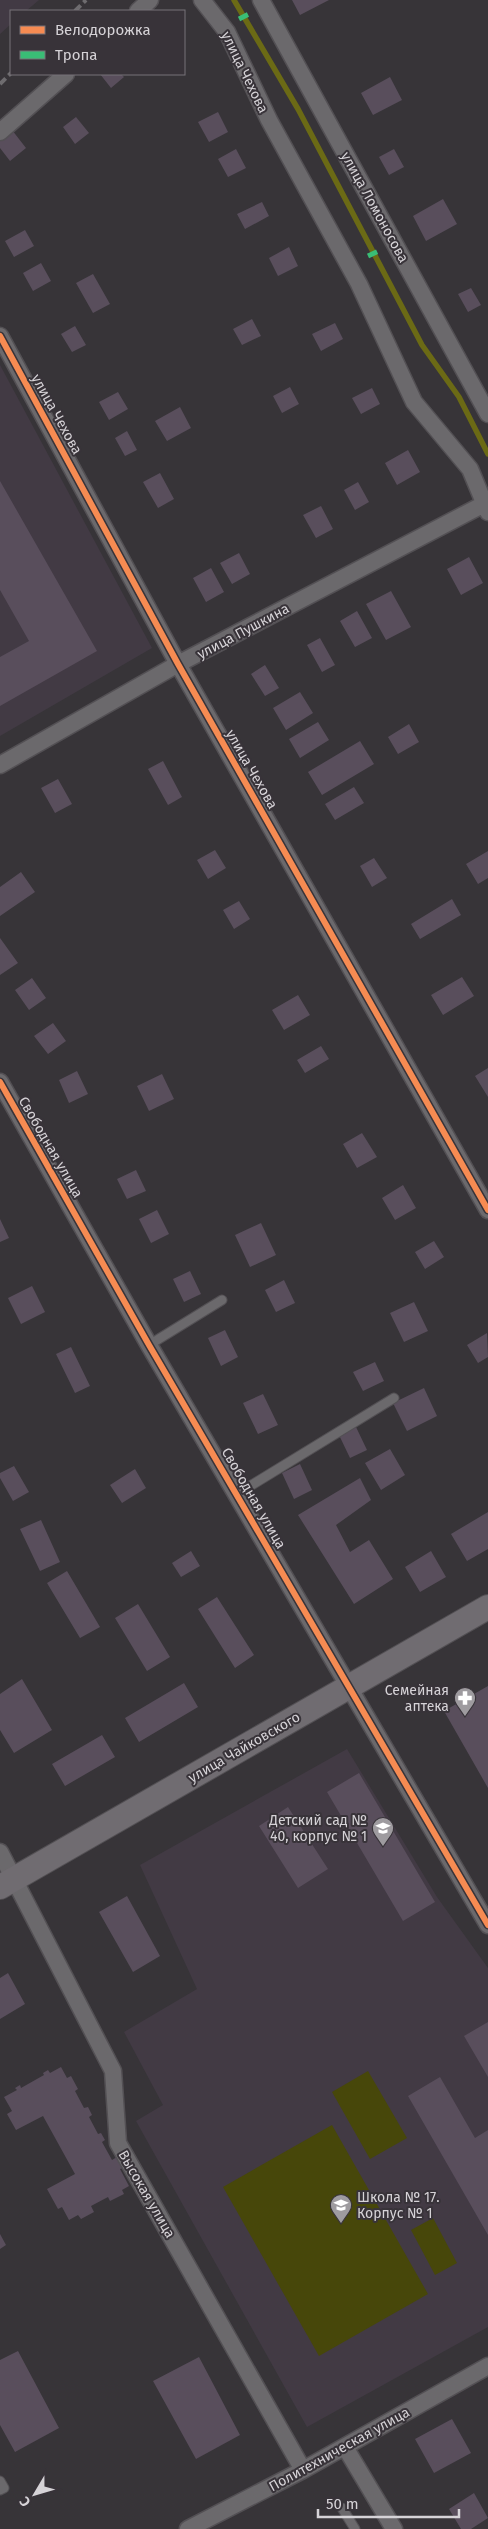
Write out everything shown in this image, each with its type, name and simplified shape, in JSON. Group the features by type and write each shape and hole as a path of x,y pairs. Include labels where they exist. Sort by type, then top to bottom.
{"main road":[{"name":"улица Чайковского","path":"8,1883 488,1606"}],"street":[{"path":"139,10 150,0"},
{"name":"улица Чехова","path":"202,0 227,32 269,120 359,284 414,402 470,469 487,506"},
{"name":"улица Ломоносова","path":"261,0 488,414"},
{"path":"0,132 65,75"},
{"name":"улица Чехова","path":"0,336 178,664 488,1210"},
{"name":"улица Пушкина","path":"0,765 178,664 487,506"},
{"name":"Свободная улица","path":"0,1082 149,1345 488,1924"},
{"name":"Высокая улица","path":"0,1852 8,1883 113,2071 118,2143 303,2470"},
{"name":"Политехническая улица","path":"188,2529 303,2470 488,2366"},
{"path":"345,2447 394,2529"}],"lane":[{"path":"149,1345 222,1300"},
{"path":"237,1494 394,1398"},
{"path":"0,2481 4,2488 0,2490"},
{"path":"342,2508 355,2529"}],"shaded area":[{"path":"0,0 39,0 27,10 10,10 10,25 0,34"},
{"path":"0,365 152,648 0,736"},
{"name":"Школа № 17. Корпус № 1","path":"347,1749 437,1897 488,1968 488,2327 307,2427 136,2121 163,2105 124,2032 197,1989 140,1865"},
{"path":"368,2071 407,2138 370,2159 332,2092"},
{"path":"332,2125 428,2294 319,2356 223,2187"},
{"path":"433,2218 457,2263 435,2275 411,2230"}],"building":[{"path":"292,0 329,0 300,15"},
{"path":"101,75 122,75 124,77 111,88"},
{"path":"390,77 402,100 373,115 361,93"},
{"path":"218,112 228,132 209,142 198,122"},
{"path":"76,117 89,133 75,144 63,127"},
{"path":"12,130 26,148 10,161 0,148 0,140"},
{"path":"236,149 246,168 228,177 218,159"},
{"path":"394,149 404,167 389,175 379,157"},
{"path":"443,199 457,224 426,241 413,216"},
{"path":"262,202 269,216 245,229 237,214"},
{"path":"25,230 34,246 14,257 5,241"},
{"path":"289,247 298,266 278,276 269,258"},
{"path":"41,263 51,281 33,291 23,273"},
{"path":"93,274 110,304 93,313 76,283"},
{"path":"471,288 481,305 468,312 458,294"},
{"path":"252,319 261,336 242,345 233,329"},
{"path":"335,323 343,339 321,351 312,334"},
{"path":"75,326 86,345 72,352 61,334"},
{"path":"290,387 299,404 282,413 273,396"},
{"path":"372,388 380,404 361,414 352,398"},
{"path":"118,392 128,409 109,420 99,402"},
{"path":"180,407 191,428 167,441 155,421"},
{"path":"127,431 137,450 125,456 115,438"},
{"path":"408,450 420,472 397,485 385,463"},
{"path":"160,473 174,499 158,508 143,482"},
{"path":"0,481 97,651 0,706 0,657 29,641 0,590"},
{"path":"358,482 369,502 355,510 344,490"},
{"path":"321,506 333,529 316,538 303,515"},
{"path":"239,553 250,574 232,584 220,563"},
{"path":"469,557 483,583 461,595 447,569"},
{"path":"211,568 224,592 206,602 193,578"},
{"path":"391,591 411,627 386,640 366,604"},
{"path":"357,611 372,638 355,647 340,621"},
{"path":"320,638 335,665 322,672 307,645"},
{"path":"265,665 279,688 265,696 251,674"},
{"path":"300,692 313,713 286,730 273,708"},
{"path":"318,722 329,740 300,758 289,739"},
{"path":"409,724 419,742 398,754 388,737"},
{"path":"360,741 374,764 322,795 308,772"},
{"path":"163,761 182,797 168,805 148,769"},
{"path":"58,779 72,804 55,813 41,788"},
{"path":"354,787 364,803 335,820 325,804"},
{"path":"215,850 226,868 208,879 197,860"},
{"path":"488,851 488,878 478,884 466,864"},
{"path":"374,858 387,878 372,887 360,866"},
{"path":"21,872 35,892 0,916 0,887"},
{"path":"452,899 461,915 420,939 411,924"},
{"path":"239,901 250,919 234,929 223,910"},
{"path":"0,938 18,963 0,975"},
{"path":"462,977 474,996 443,1015 431,995"},
{"path":"32,978 46,998 29,1010 15,990"},
{"path":"298,995 310,1015 284,1030 272,1010"},
{"path":"53,1023 66,1041 48,1054 34,1036"},
{"path":"321,1046 329,1059 305,1073 297,1060"},
{"path":"488,1068 488,1097 475,1076"},
{"path":"77,1071 88,1094 69,1103 59,1080"},
{"path":"162,1074 174,1099 149,1111 137,1086"},
{"path":"362,1133 377,1157 357,1168 343,1144"},
{"path":"136,1170 146,1191 127,1199 117,1179"},
{"path":"403,1185 416,1208 395,1220 382,1198"},
{"path":"157,1210 169,1234 151,1243 139,1219"},
{"path":"0,1219 9,1238 0,1242"},
{"path":"261,1223 276,1255 250,1267 235,1235"},
{"path":"434,1241 444,1257 425,1269 415,1252"},
{"path":"190,1271 201,1294 184,1302 173,1279"},
{"path":"284,1280 295,1303 276,1312 265,1290"},
{"path":"32,1286 45,1312 21,1324 8,1298"},
{"path":"414,1302 428,1331 404,1342 390,1313"},
{"path":"225,1330 238,1357 221,1366 208,1338"},
{"path":"487,1333 488,1357 478,1363 467,1345"},
{"path":"71,1347 90,1386 75,1393 56,1354"},
{"path":"375,1362 384,1381 363,1391 353,1372"},
{"path":"424,1388 437,1416 407,1431 393,1403"},
{"path":"263,1394 278,1425 258,1434 243,1403"},
{"path":"356,1427 367,1450 350,1458 339,1435"},
{"path":"390,1449 405,1475 381,1490 365,1463"},
{"path":"300,1464 312,1490 294,1499 282,1473"},
{"path":"14,1466 29,1492 13,1501 0,1478 0,1473"},
{"path":"135,1469 146,1488 122,1503 110,1485"},
{"path":"360,1478 371,1500 336,1525 350,1552 369,1540 393,1579 354,1604 298,1515"},
{"path":"488,1512 488,1549 467,1561 451,1534"},
{"path":"41,1520 60,1562 40,1571 20,1529"},
{"path":"191,1551 200,1566 181,1577 172,1563"},
{"path":"431,1551 446,1577 420,1592 405,1567"},
{"path":"67,1571 100,1627 80,1638 47,1583"},
{"path":"217,1597 254,1655 235,1668 198,1609"},
{"path":"138,1604 170,1657 147,1671 115,1618"},
{"path":"22,1679 52,1730 14,1753 0,1730 0,1694"},
{"path":"184,1683 198,1707 139,1742 125,1718"},
{"path":"488,1686 488,1788 444,1711"},
{"path":"102,1735 115,1757 65,1786 52,1764"},
{"path":"359,1773 435,1902 403,1921 327,1792"},
{"path":"288,1807 328,1869 298,1888 259,1826"},
{"path":"127,1896 160,1956 133,1972 99,1912"},
{"path":"8,1973 25,2004 0,2019 0,1978"},
{"path":"488,2022 488,2077 464,2036"},
{"path":"61,2067 67,2078 71,2076 78,2089 75,2091 84,2108 88,2107 92,2115 89,2117 98,2134 101,2133 105,2140 102,2142 112,2160 117,2157 123,2168 120,2169 129,2186 122,2190 124,2194 110,2201 108,2197 91,2206 94,2212 81,2219 78,2215 69,2220 62,2207 58,2209 47,2189 75,2174 43,2116 16,2130 7,2114 12,2111 4,2097 17,2090 15,2088 20,2085 21,2088 44,2075 43,2073 48,2070 50,2073"},
{"path":"440,2077 475,2138 488,2130 488,2235 408,2096"},
{"path":"0,2234 6,2245 0,2249"},
{"path":"18,2351 59,2428 15,2452 0,2425 0,2360"},
{"path":"199,2357 240,2435 196,2459 153,2381"},
{"path":"452,2419 471,2453 434,2473 415,2439"},
{"path":"474,2493 488,2518 471,2529 461,2529 449,2509"}],"waterway":[{"path":"234,0 298,109 422,345 459,397 488,454"}],"railway":[{"path":"76,10 86,0"},
{"path":"0,84 10,74"}],"marked path":[{"path":"239,19 251,13"},
{"path":"368,256 381,250"}],"cycle path":[{"path":"0,336 178,664 488,1210"},
{"path":"0,1082 149,1345 488,1925"}],"place":[{"name":"Семейная аптека","path":"465,1717"},
{"name":"Детский сад № 40, корпус № 1","path":"383,1847"},
{"name":"Школа № 17. Корпус № 1","path":"341,2224"}]}
